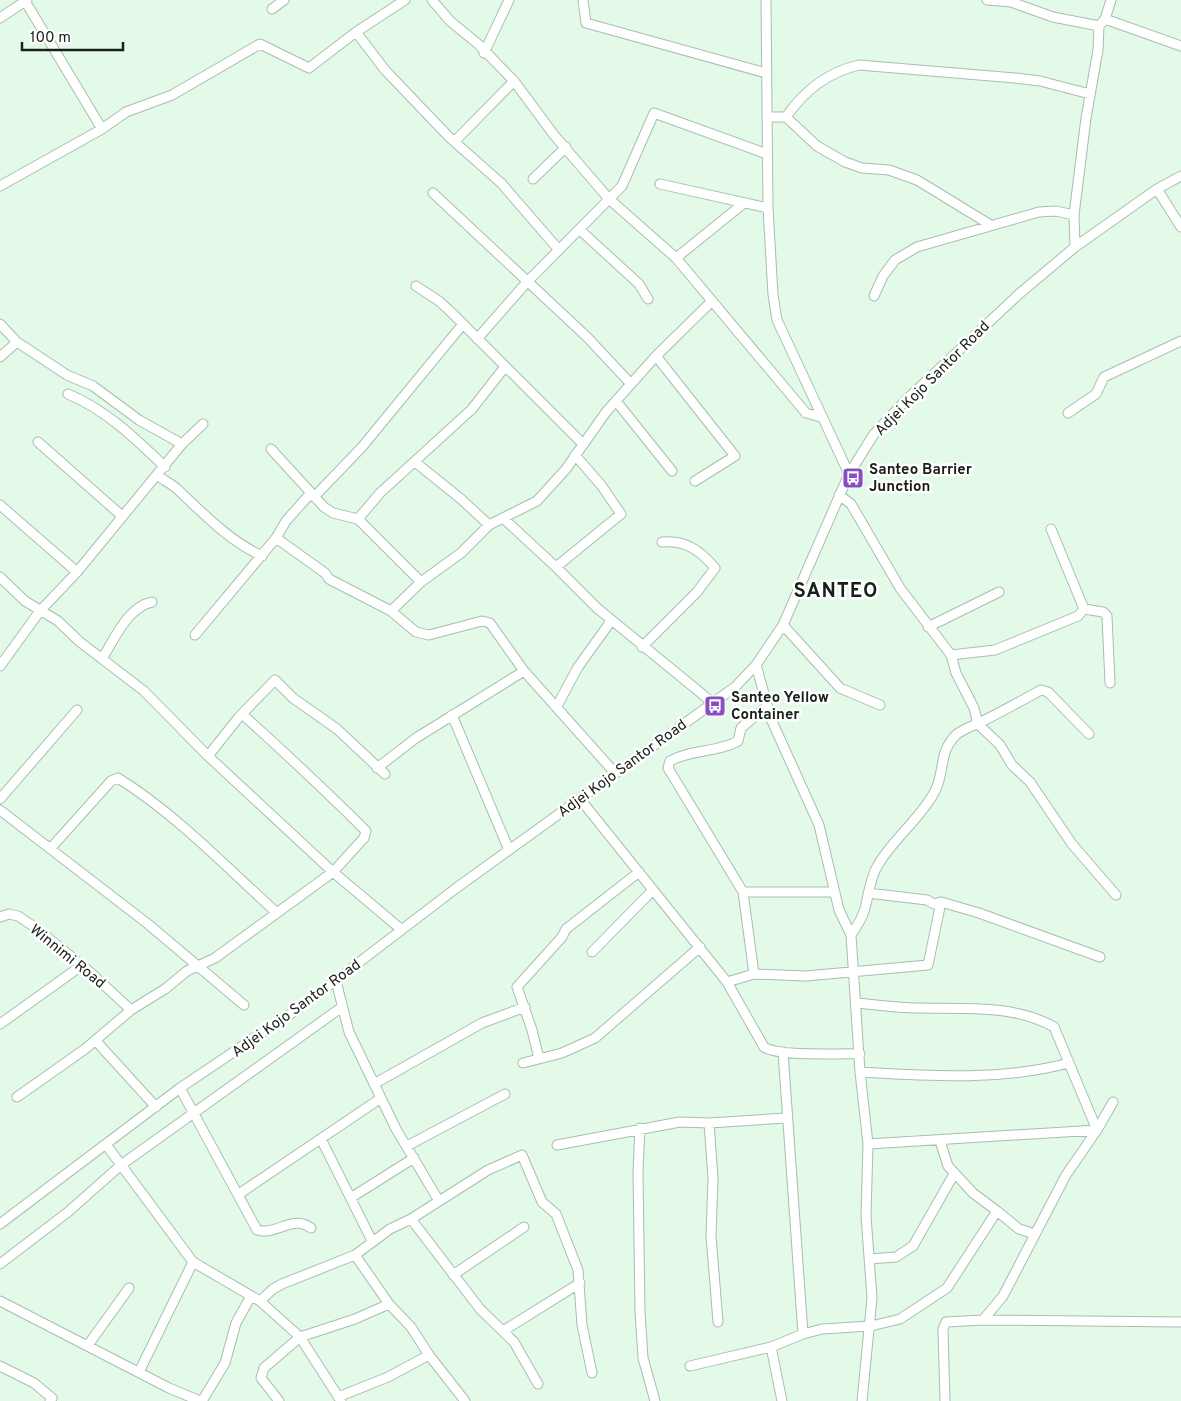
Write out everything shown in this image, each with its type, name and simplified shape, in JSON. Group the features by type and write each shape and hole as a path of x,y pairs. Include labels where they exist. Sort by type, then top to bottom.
{"street":[{"path":"0,18 26,0 102,129"},
{"path":"272,9 284,0"},
{"path":"0,186 102,129 126,112 172,95 260,44 309,68 356,32 405,0"},
{"path":"432,0 450,21 478,44 484,53 514,81 529,104 608,199 676,258 710,302 806,413 821,417"},
{"path":"484,53 509,0"},
{"path":"582,0 586,23 766,73"},
{"path":"766,0 768,208 773,295 777,320 849,474"},
{"path":"986,0 1011,2 1053,17 1102,23 1181,46"},
{"path":"1031,9 1035,0"},
{"path":"1075,247 1074,215 1090,94 1102,23 1111,0"},
{"path":"356,32 385,70 455,142 501,183 560,250"},
{"path":"786,117 817,82 844,68 859,65 910,71 953,71 1040,81 1090,94"},
{"path":"455,142 514,81"},
{"path":"477,339 527,282 622,186 654,113 767,154"},
{"path":"768,117 786,117 817,146 845,162 862,168 888,170 917,180 990,224"},
{"path":"533,178 566,147"},
{"name":"Adjei Kojo Santor Road","path":"0,1224 107,1146 180,1088 336,981 509,850 735,687 756,665 782,625 849,474 874,434 906,400 1019,294 1075,247 1157,189 1181,176"},
{"path":"660,184 768,208"},
{"path":"1157,189 1181,227"},
{"path":"433,193 587,337 631,384"},
{"path":"676,258 744,203"},
{"path":"874,296 883,276 895,260 917,247 990,224 1039,212 1056,211 1074,215"},
{"path":"580,230 638,284 648,299"},
{"path":"416,286 439,301 504,368 538,397 582,444"},
{"path":"391,611 421,582 460,554 489,525 537,501 566,469 582,444 616,401 656,356 710,302"},
{"path":"0,324 17,342 67,375 94,386 139,420 182,444"},
{"path":"194,635 262,556 286,521 362,447 463,324"},
{"path":"0,357 17,342"},
{"path":"1068,413 1096,394 1104,377 1181,342"},
{"path":"656,356 735,456 695,481"},
{"path":"358,519 380,493 472,409 504,368"},
{"path":"68,394 86,402 118,423 165,466"},
{"path":"616,401 672,471"},
{"path":"0,666 40,611 77,572 182,444 203,424"},
{"path":"38,442 122,516"},
{"path":"272,449 312,496 333,513 358,519 421,582"},
{"path":"556,567 621,514 575,455"},
{"path":"415,462 489,525"},
{"path":"157,475 174,487 225,535 262,556"},
{"path":"839,495 851,504 900,588 951,655 956,672 974,708 978,724 1000,745 1012,765 1030,782 1072,844 1116,895"},
{"path":"0,505 77,572"},
{"path":"503,518 611,620 713,703"},
{"path":"1051,529 1084,609"},
{"path":"276,538 325,573 329,579 391,611 421,634 429,635 482,621 490,623 524,671 615,773"},
{"path":"642,647 697,592 715,568 698,550 684,543 662,542"},
{"path":"0,577 25,600 58,621 80,642 144,691 208,756 333,872 402,930"},
{"path":"928,627 999,592"},
{"path":"103,658 133,612 142,604 152,602"},
{"path":"951,655 995,650 1078,616 1084,609"},
{"path":"1084,609 1103,612 1107,616 1110,683"},
{"path":"557,706 578,667 611,620"},
{"path":"782,625 840,688 880,705"},
{"path":"756,665 767,706 819,825 827,851 834,892 844,924 851,935 860,1072 868,1144 866,1177 872,1298 871,1326 862,1401"},
{"path":"377,768 416,738 524,671"},
{"path":"208,756 242,714 275,680 293,698 337,729 385,774"},
{"path":"851,935 865,910 868,893 878,864 926,806 939,780 942,758 946,748 965,728 978,724 1041,690 1048,692 1089,734"},
{"path":"754,974 743,892 668,768 670,761 679,756 729,747 738,741 741,728 767,706"},
{"path":"0,799 78,710"},
{"path":"17,1097 95,1040 131,1010 198,966 215,958 333,872 364,838 366,831 311,780 298,764 242,714"},
{"path":"452,715 509,850"},
{"path":"50,849 111,781 118,778 135,788 170,816 276,912"},
{"path":"580,799 727,982 764,1047 769,1051 860,1054"},
{"path":"0,810 148,924 244,1005"},
{"path":"539,1059 525,1007 517,987 562,937 566,929 639,872"},
{"path":"592,952 653,890"},
{"path":"743,892 834,892"},
{"path":"868,893 927,900 934,904 941,902 979,913 1100,957"},
{"path":"727,982 754,974 806,976 854,970 928,965 941,902"},
{"name":"Winnimi Road","path":"0,917 9,914 18,916 81,966 131,1010"},
{"path":"524,1063 562,1053 595,1038 700,947"},
{"path":"0,1024 81,966"},
{"path":"336,981 349,1032 396,1129 439,1201"},
{"path":"857,1004 905,1008 986,1009 1038,1018 1054,1027 1098,1130"},
{"path":"0,1264 68,1212 121,1165 194,1115 342,1006"},
{"path":"374,1084 482,1023 525,1007"},
{"path":"95,1040 156,1107"},
{"path":"783,1052 786,1118 803,1334"},
{"path":"860,1072 974,1077 1053,1068 1069,1063"},
{"path":"180,1088 257,1230 264,1231 299,1222 311,1228"},
{"path":"407,1146 505,1094"},
{"path":"239,1194 381,1098"},
{"path":"983,1320 1003,1296 1066,1175 1098,1130 1114,1102"},
{"path":"557,1145 680,1122 709,1123 786,1118"},
{"path":"709,1123 713,1178 711,1236 718,1322"},
{"path":"640,1128 638,1172 640,1320 643,1358 655,1401"},
{"path":"868,1144 1098,1130"},
{"path":"321,1139 352,1197 372,1241"},
{"path":"940,1141 948,1166 973,1193 1020,1229 1035,1234"},
{"path":"107,1146 193,1262 260,1301 300,1337 340,1399 388,1377 429,1355"},
{"path":"260,1301 273,1289 282,1284 355,1255 372,1241 411,1219 488,1170 522,1155 542,1202 556,1214 578,1270 582,1325 592,1373"},
{"path":"352,1197 414,1158"},
{"path":"869,1259 896,1257 909,1250 954,1174"},
{"path":"690,1366 771,1347 803,1334 829,1328 871,1326 900,1320 947,1288 996,1211"},
{"path":"411,1219 480,1309 514,1342 538,1384"},
{"path":"453,1275 524,1227"},
{"path":"355,1255 389,1304 412,1327 429,1355 465,1401"},
{"path":"139,1372 193,1262"},
{"path":"504,1331 580,1282"},
{"path":"88,1345 129,1288"},
{"path":"0,1301 139,1372 201,1401 225,1363 236,1323 250,1296"},
{"path":"279,1401 261,1378 264,1368 300,1337 349,1322 389,1304"},
{"path":"945,1401 944,1326 950,1321 1181,1322"},
{"path":"771,1347 782,1401"},
{"path":"0,1366 34,1384 53,1400"}],"place":[{"name":"Santeo Barrier Junction","path":"853,478"},
{"name":"Santeo Yellow Container","path":"715,706"}],"district":[{"name":"SANTEO","path":"836,590"}]}
